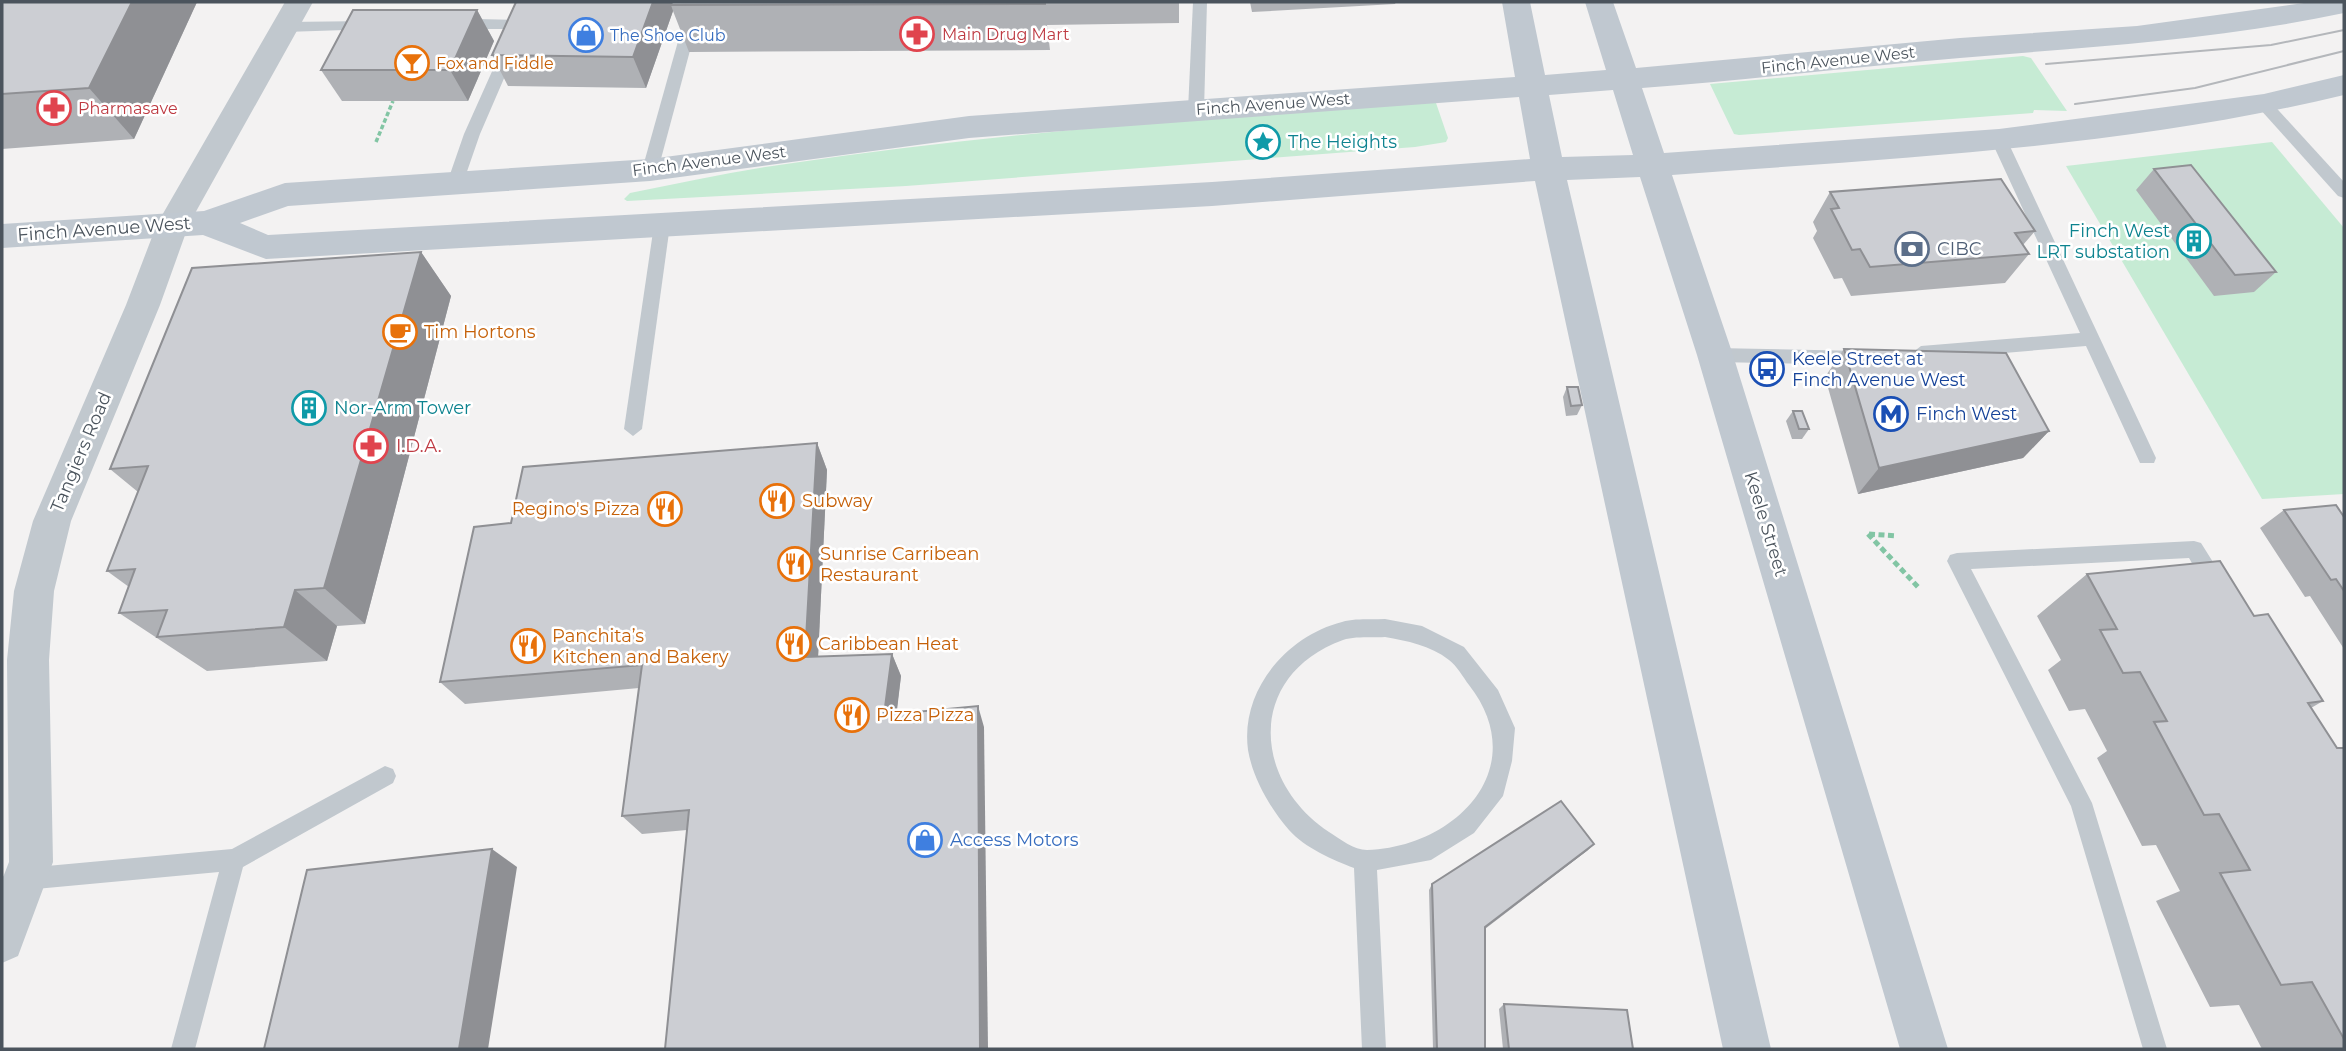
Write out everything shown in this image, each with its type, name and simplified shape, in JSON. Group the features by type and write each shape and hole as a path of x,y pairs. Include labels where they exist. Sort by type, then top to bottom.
{"main road":[{"path":"1516,2 1548,168 1747,1049"},
{"name":"Keele Street","path":"1599,2 1715,355 1924,1049"},
{"name":"Finch Avenue West","path":"2,236 189,224 285,195 650,170 969,127 1625,79 1960,48 2137,36 2246,22 2344,4"},
{"name":"Finch Avenue West","path":"189,224 266,247 1212,194 1548,168 1654,165 1999,140 2264,104 2344,85"}],"street":[{"name":"Tangiers Road","path":"2,940 13,884 32,862 28,660 34,591 52,521 143,305 189,224 292,14"}],"lane":[{"path":"455,183 530,2"},
{"path":"650,170 696,2"},
{"path":"1196,110 1200,2"},
{"path":"292,14 389,26"},
{"path":"475,24 519,25"},
{"path":"2264,104 2344,192"},
{"path":"1999,140 2147,458"},
{"path":"633,429 662,225"},
{"path":"1907,355 2091,339"},
{"path":"1715,355 1881,357"},
{"path":"2155,1049 2081,803 1957,561 2194,548 2231,607"},
{"path":"1385,628 1422,635 1457,654 1491,697 1504,728 1501,761 1492,796 1466,825 1431,849 1365,860 1338,851 1300,825 1272,789 1259,749 1262,709 1278,673 1307,646 1344,631 1385,628"},
{"path":"13,884 234,860 385,776"},
{"path":"183,1049 234,860"},
{"path":"1365,860 1374,1049"}],"path":[{"path":"376,142 393,101"},
{"path":"1898,536 1868,534 1919,588"}],"green space":[{"path":"2023,56 2031,58 2067,111 2034,110 2033,113 1739,135 1734,134 1710,84"},
{"path":"1435,100 1448,138 1446,142 1415,147 906,186 627,201 624,199 630,193 766,167 948,143 1111,126"},
{"path":"2272,142 2344,228 2344,494 2262,499 2066,166"}],"building":[{"path":"2,2 132,2 89,88 2,94"},
{"path":"516,2 653,2 633,57 492,55"},
{"path":"672,2 1045,2 1045,4 671,5"},
{"path":"353,10 477,10 450,70 321,70"},
{"path":"2191,165 2276,272 2235,275 2154,169"},
{"path":"2001,179 2035,231 2015,233 2029,254 1870,267 1860,249 1852,250 1831,209 1839,208 1830,192"},
{"name":"Nor-Arm Tower","path":"421,252 324,588 295,590 284,627 157,637 167,610 119,613 135,569 107,571 148,466 110,469 192,268"},
{"path":"1844,349 2006,353 2049,431 1879,468"},
{"path":"1567,387 1578,387 1582,405 1571,406"},
{"path":"1793,411 1802,411 1809,429 1799,429"},
{"path":"817,443 805,657 892,654 884,715 978,706 980,1049 665,1049 689,810 622,816 642,665 440,682 474,527 511,523 523,467"},
{"path":"2336,505 2344,517 2344,591 2336,579 2331,580 2284,510"},
{"path":"2220,561 2254,616 2268,614 2323,701 2308,703 2337,748 2344,748 2344,1039 2312,982 2281,985 2220,873 2250,870 2219,814 2204,815 2154,722 2167,721 2140,672 2123,673 2100,630 2117,629 2087,574"},
{"path":"1561,801 1594,844 1485,927 1485,1049 1437,1049 1432,884"},
{"path":"492,849 459,1049 264,1049 307,870"},
{"path":"1504,1004 1627,1010 1633,1049 1509,1049"}],"tram line":[{"path":"2046,64 2271,45 2344,30"},
{"path":"2075,104 2195,88 2344,51"}],"place":[{"name":"Main Drug Mart","path":"917,34"},
{"name":"The Shoe Club","path":"586,35"},
{"name":"Fox and Fiddle","path":"412,63"},
{"name":"Pharmasave","path":"54,108"},
{"name":"The Heights","path":"1263,142"},
{"name":"Finch West LRT substation","path":"2194,241"},
{"name":"CIBC","path":"1912,249"},
{"name":"Tim Hortons","path":"400,332"},
{"name":"Keele Street at Finch Avenue West","path":"1767,369"},
{"name":"Nor-Arm Tower","path":"309,408"},
{"name":"Finch West","path":"1891,414"},
{"name":"I.D.A.","path":"371,446"},
{"name":"Subway","path":"777,501"},
{"name":"Regino's Pizza","path":"665,509"},
{"name":"Sunrise Carribean Restaurant","path":"795,564"},
{"name":"Caribbean Heat","path":"794,644"},
{"name":"Panchita’s Kitchen and Bakery","path":"528,646"},
{"name":"Pizza Pizza","path":"852,715"},
{"name":"Access Motors","path":"925,840"}]}
